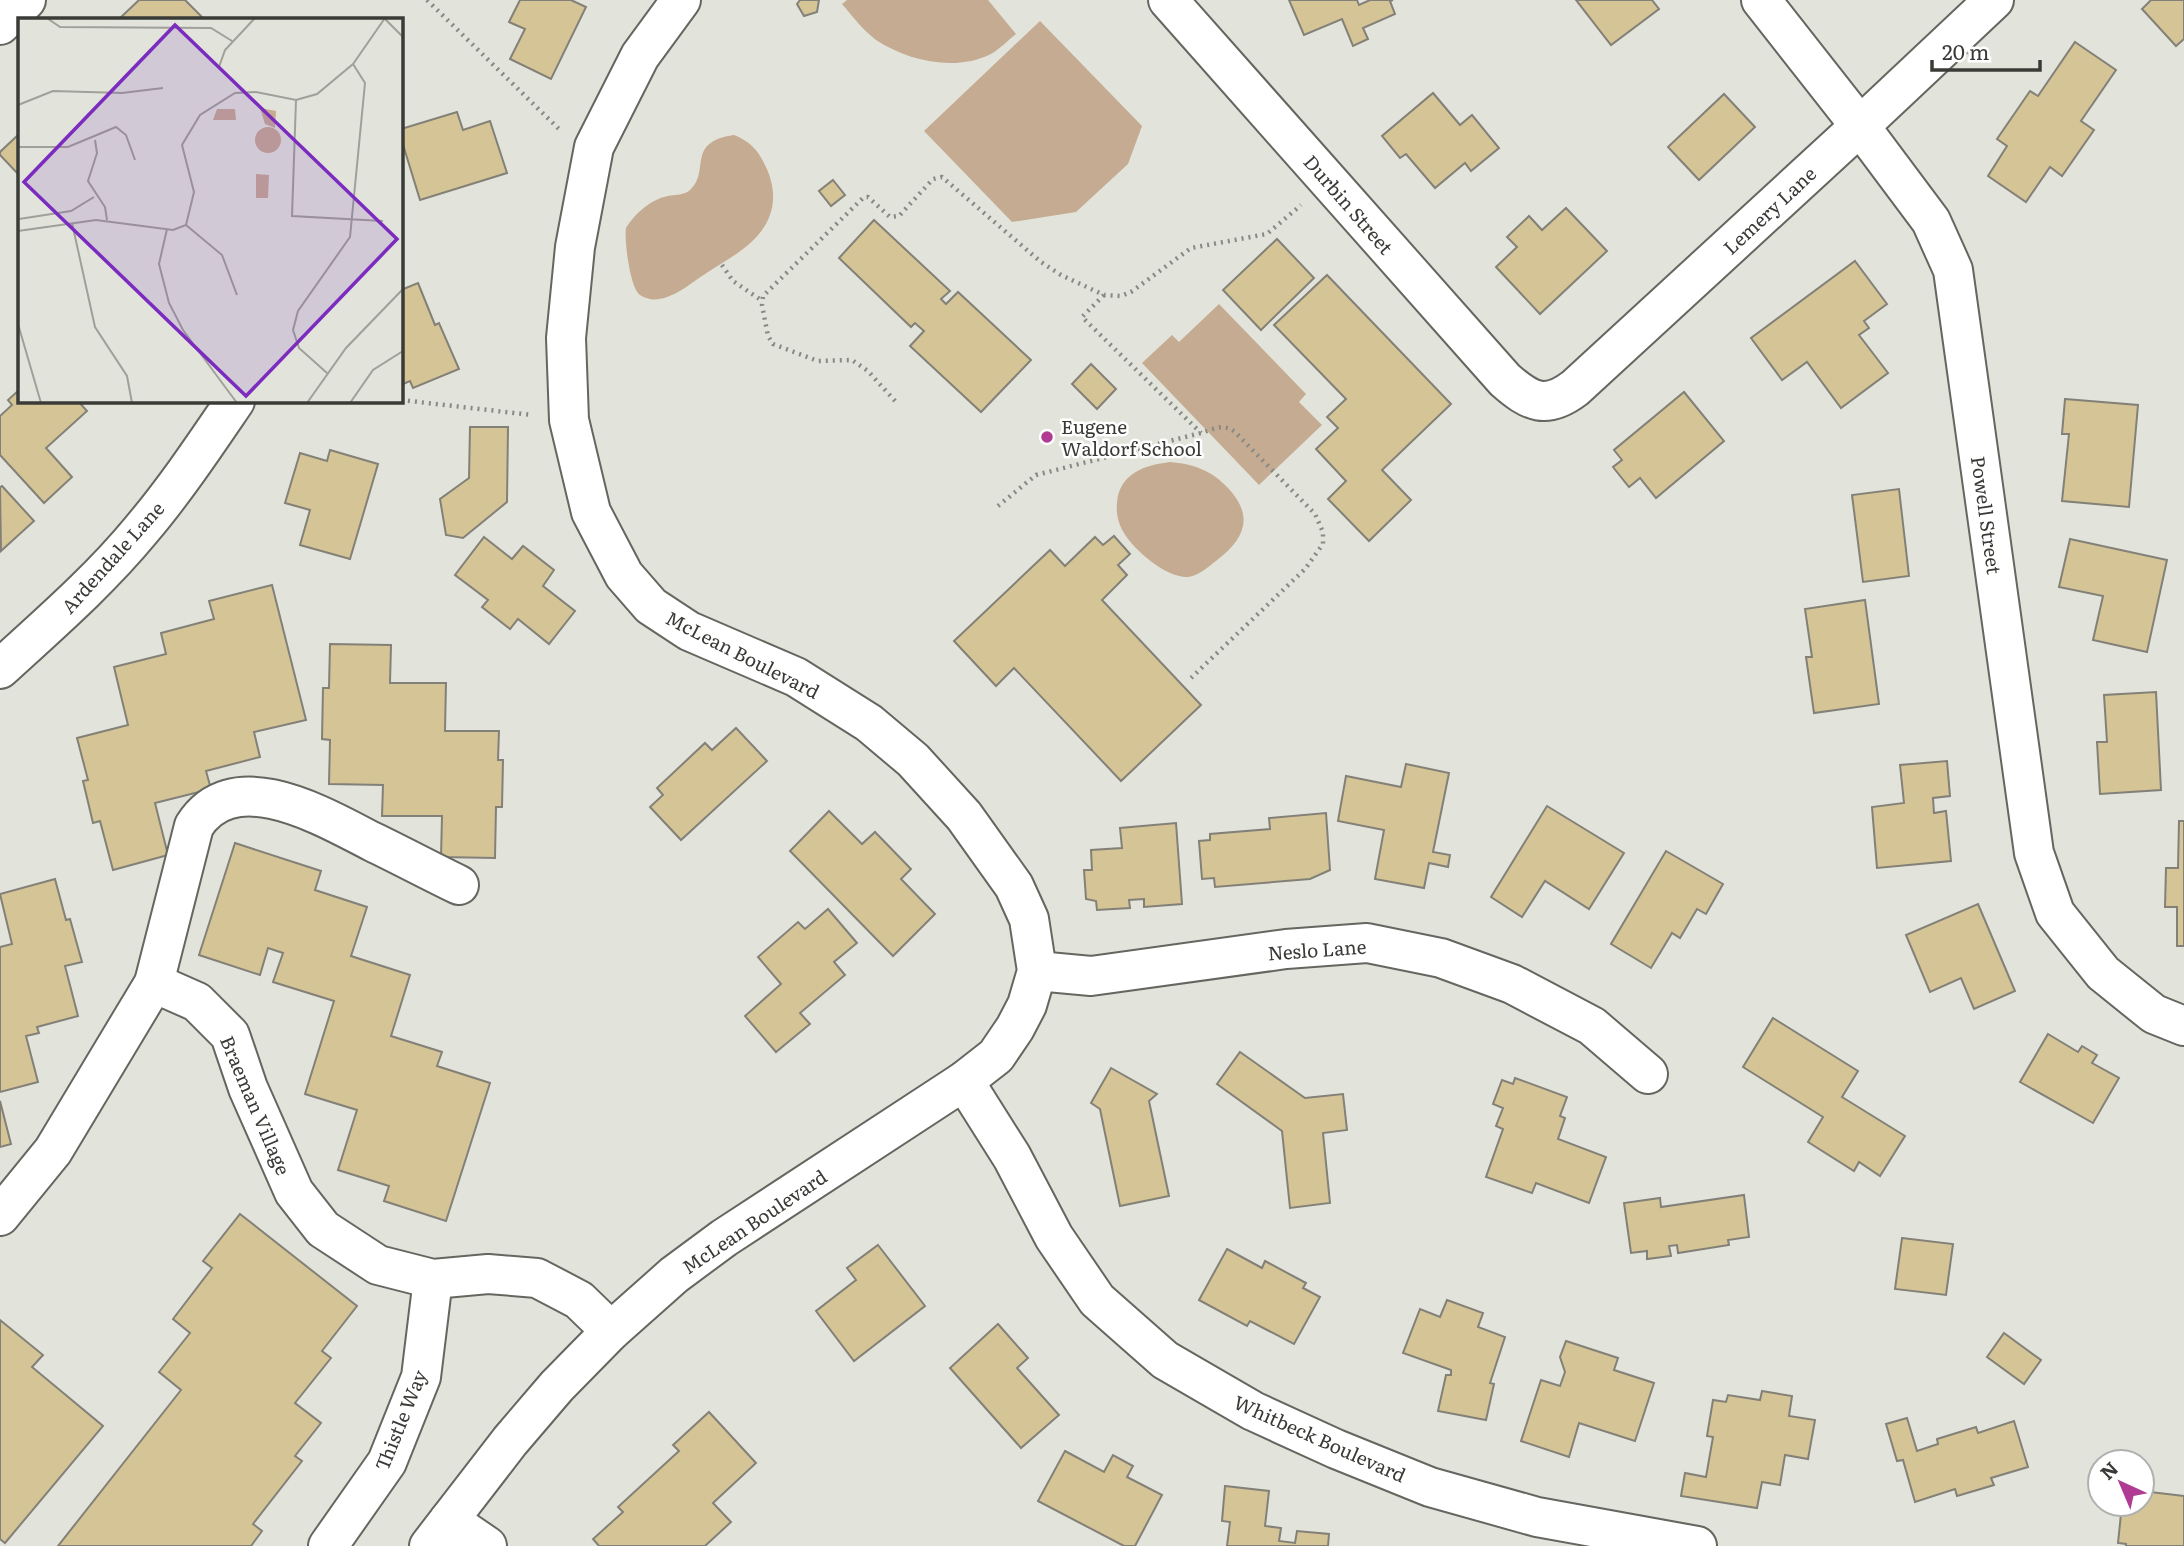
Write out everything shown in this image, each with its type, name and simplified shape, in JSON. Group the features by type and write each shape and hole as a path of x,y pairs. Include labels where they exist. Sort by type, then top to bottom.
{"street":[{"path":"0,25 26,0"},
{"name":"McLean Boulevard","path":"439,1533 518,1431 557,1386 611,1331 674,1275 724,1238 964,1081 996,1056 1016,1028 1027,1005 1037,971 1029,919 1014,886 964,816 913,761 869,723 796,677 689,631 651,606 624,575 591,512 569,420 566,338 575,247 594,147 640,56 681,0"},
{"name":"Durbin Street","path":"1168,0 1505,380 1520,393 1536,401"},
{"name":"Powell Street","path":"1761,0 1931,221 1953,270 2034,853 2055,913 2103,973 2154,1014 2184,1026"},
{"name":"Lemery Lane","path":"1536,401 1549,403 1562,398 1575,388 1994,0"},
{"name":"Ardendale Lane","path":"0,669 65,610 141,531 198,457 234,402"},
{"path":"0,1216 53,1151 154,983 194,826 202,813 217,803 255,796 305,809 459,885"},
{"name":"Neslo Lane","path":"1037,971 1091,976 1286,949 1367,943 1441,958 1512,984 1592,1026 1648,1074"},
{"name":"Braeman Village","path":"154,983 197,1002 230,1035 248,1088 294,1192 323,1229 378,1265 433,1279 488,1274 537,1278 579,1300 611,1331"},
{"name":"Whitbeck Boulevard","path":"964,1081 1012,1157 1054,1237 1097,1300 1165,1360 1253,1411 1336,1450 1430,1487 1537,1517 1697,1546"},
{"name":"Thistle Way","path":"328,1546 387,1462 421,1377 433,1279"},
{"path":"439,1533 487,1546"}],"path":[{"path":"427,0 592,160"},
{"path":"761,300 864,197 868,197 890,217 895,218 937,176 947,180 1041,262 1061,275 1104,295 1121,296 1191,248 1267,234 1279,226 1327,179"},
{"path":"722,264 733,281 761,300 768,336 773,344 818,361 852,360 869,370 895,401"},
{"path":"1104,295 1083,317 1201,433"},
{"path":"402,400 569,420"},
{"path":"998,506 1036,475 1218,427 1231,429 1315,514 1323,532 1323,544 1305,569 1191,678"}],"shaded area":[{"path":"847,0 988,0 1016,34 991,54 977,59 932,62 902,54 876,40 842,4"},
{"path":"1040,21 1142,126 1128,164 1076,212 1012,222 924,131"},
{"path":"734,135 755,150 770,176 773,202 765,226 758,236 739,252 679,292 655,299 640,295 636,291 631,274 626,228 647,205 690,190 699,174 704,150 719,139"},
{"path":"1219,304 1306,394 1299,402 1322,425 1259,485 1142,363 1172,335 1179,342"},
{"path":"1170,462 1194,466 1215,476 1236,498 1243,517 1240,536 1226,553 1188,577 1170,573 1143,555 1124,533 1117,514 1119,492 1128,477 1143,468"}],"building":[{"path":"139,0 185,0 203,18 120,18"},
{"path":"520,0 571,0 586,7 551,79 510,59 525,29 509,22"},
{"path":"800,0 819,0 817,12 804,16 797,4"},
{"path":"1289,0 1357,0 1359,5 1370,0 1393,0 1390,1 1395,14 1363,28 1368,39 1353,46 1342,19 1304,35"},
{"path":"1576,0 1652,0 1659,9 1611,45"},
{"path":"2151,0 2184,0 2184,39 2176,46 2142,9"},
{"path":"2075,42 2116,70 2081,121 2094,130 2062,176 2050,167 2026,202 1988,176 2007,146 1997,139 2030,91 2038,96"},
{"path":"1433,93 1460,125 1472,115 1499,148 1471,171 1465,163 1435,188 1406,154 1400,158 1382,136"},
{"path":"1724,94 1755,127 1699,180 1668,147"},
{"path":"457,112 463,130 490,121 507,173 420,200 402,141 402,129"},
{"path":"18,135 18,174 0,155"},
{"path":"833,180 845,195 831,206 819,191"},
{"path":"1566,208 1607,251 1540,314 1496,267 1517,247 1507,237 1529,216 1542,230"},
{"path":"874,220 950,291 941,299 946,304 958,292 1031,360 981,412 910,346 924,331 915,323 911,327 839,258"},
{"path":"1277,239 1314,278 1261,330 1223,290"},
{"path":"1855,261 1887,304 1864,321 1869,328 1859,335 1888,373 1841,408 1807,362 1782,380 1751,338"},
{"path":"1327,275 1451,404 1382,470 1411,500 1369,541 1328,499 1346,481 1316,449 1338,428 1327,417 1346,399 1274,325"},
{"path":"418,283 435,325 439,323 459,369 413,388 410,381 402,385 402,290"},
{"path":"1091,364 1116,389 1097,409 1072,384"},
{"path":"18,391 18,402 79,402 87,411 46,448 72,477 44,503 0,455 0,416 12,405 8,400"},
{"path":"1684,392 1724,441 1656,498 1640,478 1629,487 1613,467 1622,460 1614,450"},
{"path":"2065,399 2138,405 2129,507 2062,501 2069,434 2062,434"},
{"path":"470,427 508,427 507,502 463,538 446,535 440,499 469,478"},
{"path":"330,450 378,464 350,559 300,545 310,510 285,503 300,453 327,461"},
{"path":"2,486 34,521 1,551 0,487"},
{"path":"1899,489 1909,576 1863,582 1852,495"},
{"path":"1114,536 1130,554 1118,565 1127,575 1102,600 1201,705 1121,781 1014,668 996,686 954,641 1050,550 1065,566 1095,537 1103,545"},
{"path":"484,537 512,559 523,546 554,570 543,586 575,611 549,644 518,619 510,629 482,607 488,600 455,575"},
{"path":"2070,539 2167,560 2147,652 2093,640 2103,596 2059,587"},
{"path":"272,585 306,720 254,732 260,757 206,771 211,789 155,803 168,855 113,870 100,821 93,823 83,781 88,780 77,738 128,725 114,667 166,654 161,633 214,619 209,601"},
{"path":"1865,600 1879,704 1814,713 1806,657 1812,657 1805,609"},
{"path":"330,644 391,645 390,683 446,683 445,731 499,731 498,760 503,760 502,807 496,807 495,858 441,857 442,816 382,816 383,785 329,784 330,740 322,739 323,688 329,688"},
{"path":"2156,692 2161,790 2100,794 2097,742 2107,742 2104,695"},
{"path":"736,728 767,761 681,840 650,807 663,795 657,788 705,743 712,750"},
{"path":"1947,761 1950,796 1933,798 1934,813 1946,811 1951,861 1877,868 1872,807 1904,803 1900,765"},
{"path":"1406,764 1449,773 1433,852 1450,855 1448,867 1429,863 1424,888 1375,879 1384,830 1338,821 1346,776 1401,787"},
{"path":"1547,806 1624,853 1589,909 1545,881 1522,917 1491,897"},
{"path":"829,811 862,844 875,832 911,869 901,879 935,914 893,956 790,851"},
{"path":"1326,813 1330,870 1310,879 1215,887 1214,878 1202,879 1199,841 1210,840 1210,834 1270,829 1269,818"},
{"path":"2179,821 2184,821 2184,946 2177,946 2177,907 2165,907 2166,868 2178,868"},
{"path":"1176,823 1182,904 1144,907 1144,899 1129,900 1130,908 1097,910 1096,901 1086,899 1084,870 1092,870 1091,850 1122,848 1120,828"},
{"path":"235,843 321,871 315,890 367,907 351,956 410,975 391,1036 442,1052 437,1066 490,1083 446,1221 384,1201 389,1186 338,1170 357,1110 305,1094 334,1001 273,982 283,953 268,948 260,975 199,955"},
{"path":"1666,851 1723,884 1706,914 1697,909 1680,938 1672,933 1651,968 1611,944"},
{"path":"55,879 66,920 70,919 82,962 65,966 78,1016 37,1027 39,1033 26,1036 38,1082 0,1092 0,947 12,944 0,894"},
{"path":"1978,904 2015,991 1974,1009 1961,978 1930,992 1906,935"},
{"path":"828,909 857,943 834,962 845,975 800,1013 810,1024 776,1052 745,1016 781,984 758,957 798,922 805,929"},
{"path":"1773,1018 1858,1071 1842,1097 1905,1136 1880,1176 1859,1162 1854,1171 1808,1142 1823,1117 1743,1067"},
{"path":"2048,1034 2078,1052 2082,1046 2097,1055 2092,1063 2119,1078 2093,1123 2020,1082"},
{"path":"1240,1052 1305,1098 1343,1094 1347,1130 1323,1133 1330,1203 1290,1208 1282,1131 1217,1084"},
{"path":"1111,1068 1157,1094 1149,1101 1169,1196 1120,1206 1100,1109 1091,1103"},
{"path":"1515,1078 1567,1097 1560,1116 1565,1118 1558,1139 1606,1157 1589,1203 1536,1183 1532,1193 1486,1177 1503,1129 1496,1126 1503,1108 1493,1104 1502,1080 1513,1084"},
{"path":"0,1101 11,1144 0,1147"},
{"path":"1744,1195 1749,1237 1728,1240 1729,1245 1678,1253 1677,1245 1669,1246 1671,1256 1647,1259 1647,1251 1631,1253 1624,1203 1660,1198 1661,1207"},
{"path":"240,1214 357,1306 322,1351 331,1358 295,1403 321,1423 295,1456 302,1461 253,1524 262,1531 251,1546 58,1546 181,1390 159,1372 190,1333 173,1319 212,1268 203,1261"},
{"path":"1902,1238 1953,1244 1946,1295 1895,1289"},
{"path":"878,1245 925,1306 854,1361 816,1311 856,1280 847,1268"},
{"path":"1227,1249 1262,1268 1265,1261 1306,1283 1303,1288 1320,1297 1294,1344 1250,1321 1247,1326 1199,1300"},
{"path":"1447,1300 1483,1313 1478,1327 1505,1337 1490,1383 1494,1384 1486,1420 1438,1411 1446,1375 1451,1375 1451,1370 1403,1353 1420,1309 1440,1317"},
{"path":"0,1320 43,1355 32,1367 103,1426 5,1543 0,1539"},
{"path":"998,1324 1028,1358 1017,1368 1059,1415 1021,1448 950,1368"},
{"path":"2004,1333 2041,1360 2024,1384 1987,1357"},
{"path":"1566,1341 1618,1358 1614,1370 1654,1383 1635,1441 1579,1423 1569,1457 1521,1441 1541,1380 1560,1386 1565,1372 1560,1357"},
{"path":"1762,1391 1792,1396 1789,1416 1815,1420 1808,1459 1785,1455 1780,1485 1762,1482 1757,1508 1681,1496 1685,1473 1706,1477 1713,1437 1707,1436 1713,1400 1726,1402 1728,1395 1760,1400"},
{"path":"709,1412 756,1463 713,1503 731,1522 705,1546 599,1546 593,1539 623,1512 618,1507 679,1451 673,1445"},
{"path":"1907,1418 1917,1451 1938,1444 1937,1439 1976,1427 1978,1433 2014,1421 2028,1467 1991,1478 1994,1485 1957,1496 1955,1489 1915,1502 1903,1460 1897,1461 1886,1424"},
{"path":"1065,1451 1104,1472 1113,1455 1133,1466 1127,1477 1162,1495 1135,1546 1124,1546 1038,1501"},
{"path":"1225,1486 1269,1491 1265,1526 1281,1528 1279,1541 1295,1543 1297,1531 1329,1534 1328,1546 1227,1546 1230,1522 1222,1521"},
{"path":"2156,1493 2184,1496 2184,1546 2126,1546 2118,1543 2121,1518 2156,1518"}],"place":[{"name":"Eugene Waldorf School","path":"1047,437"}]}
